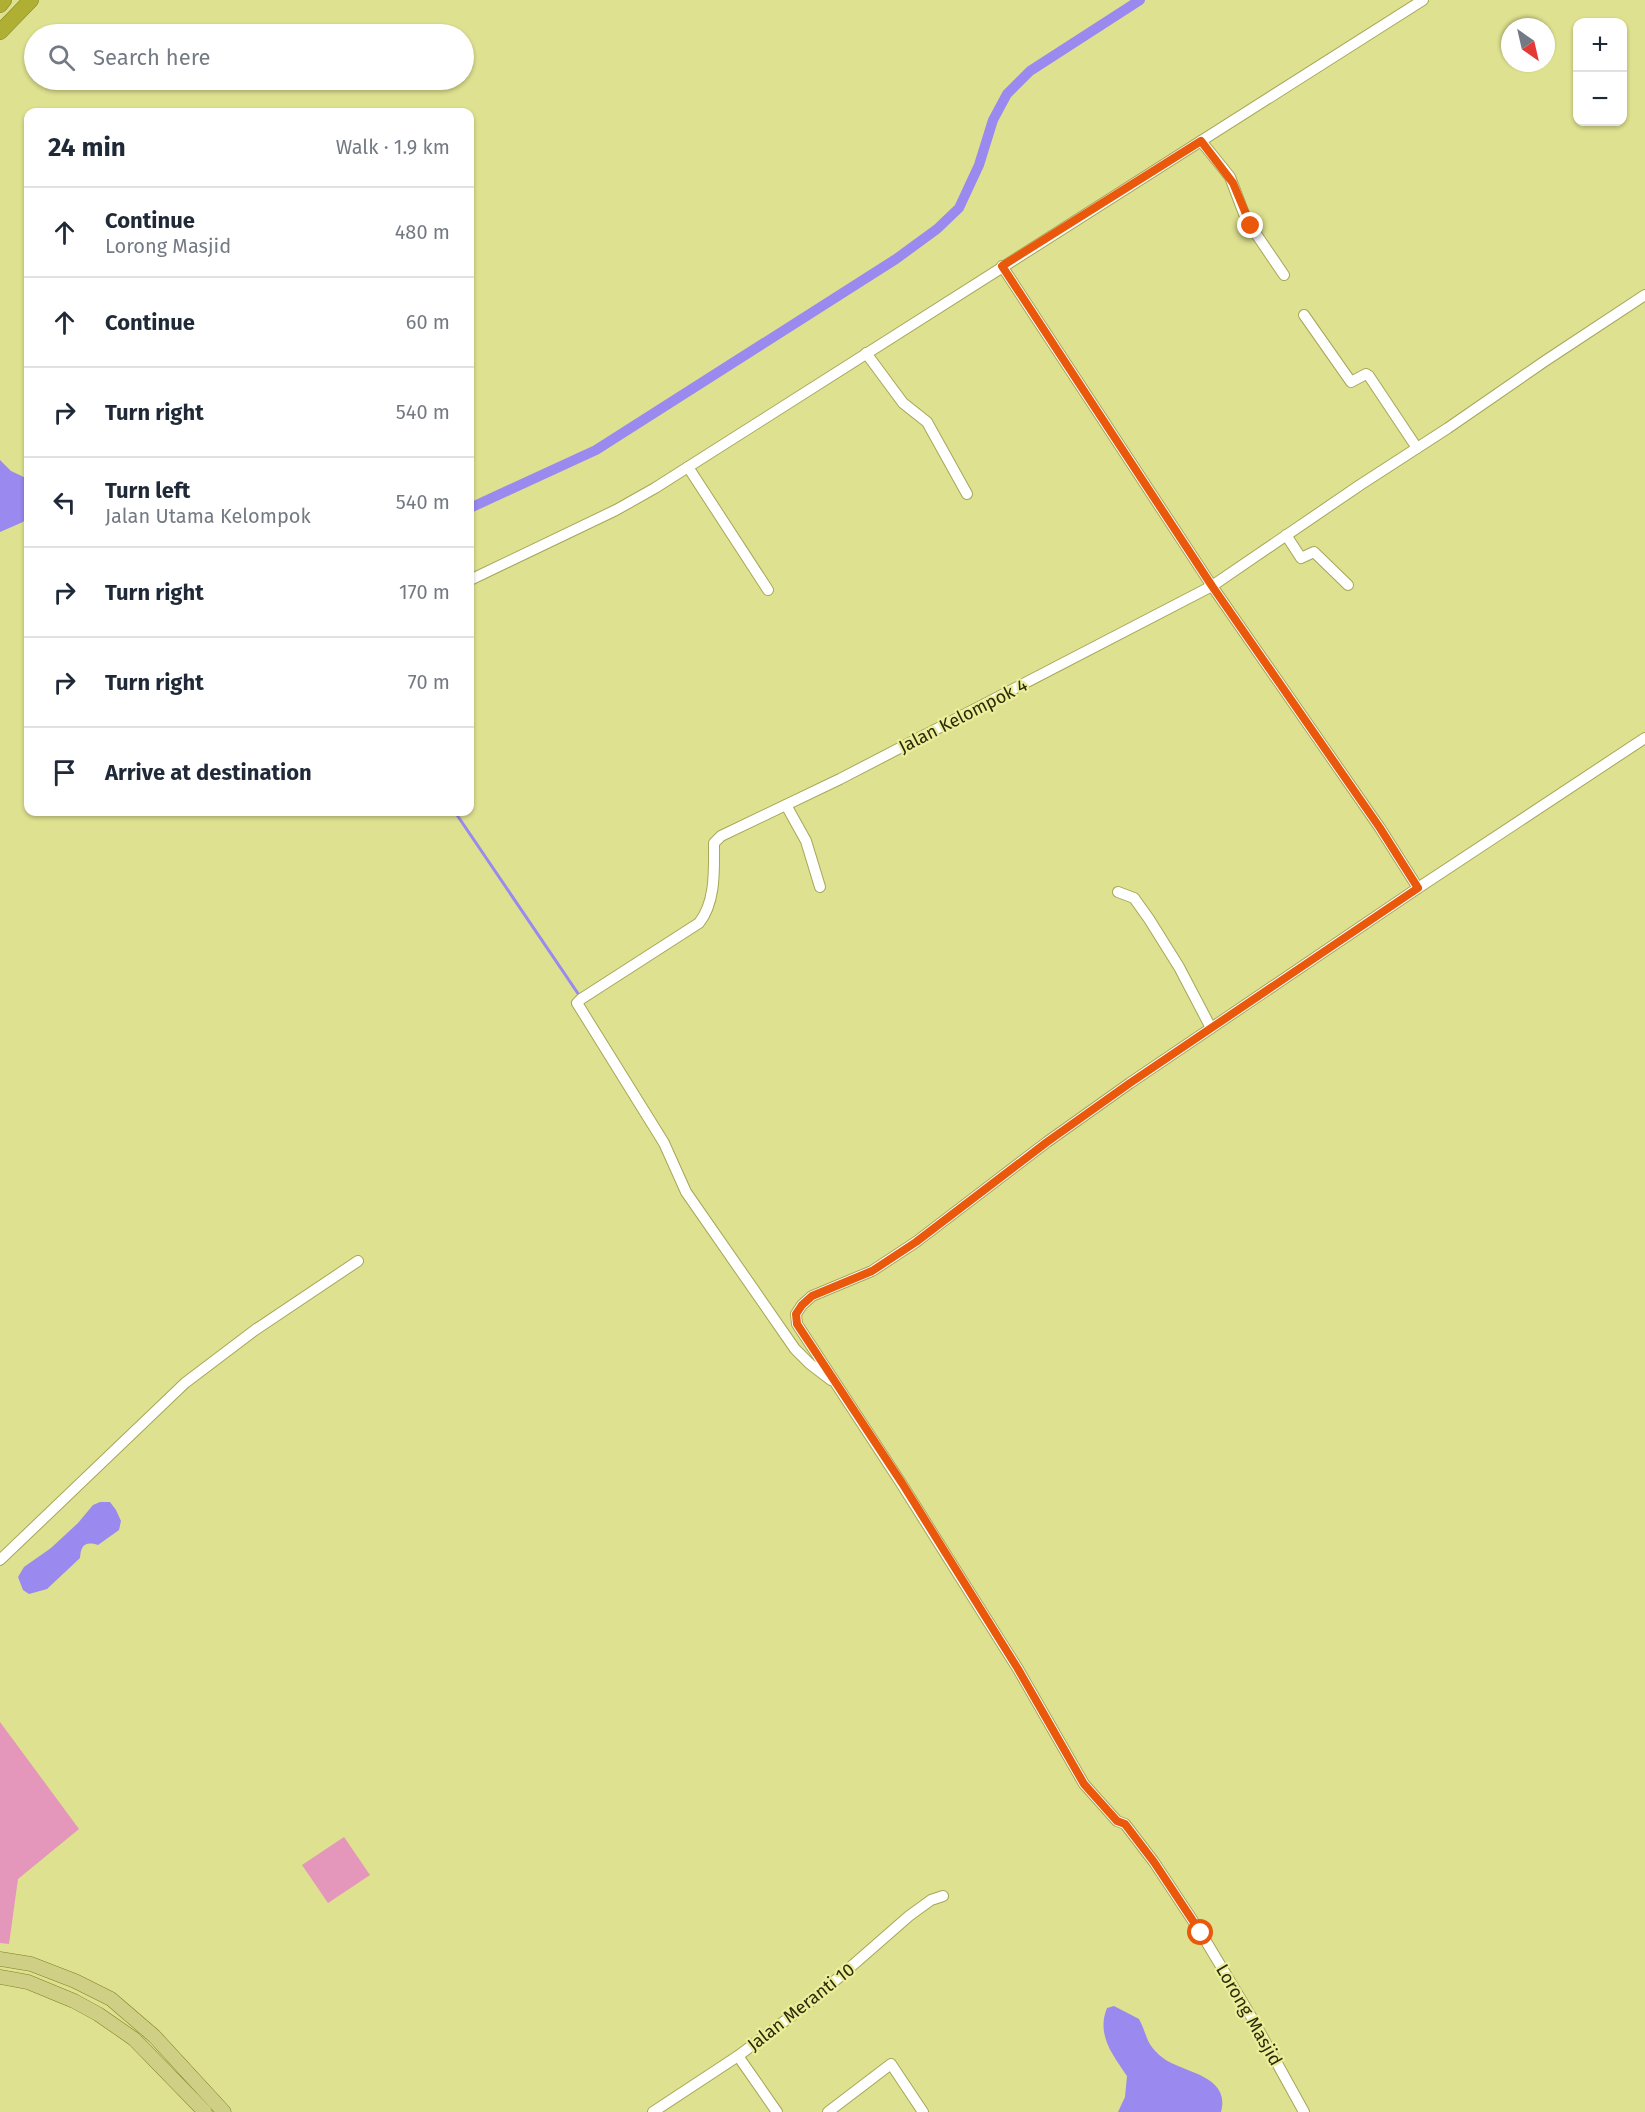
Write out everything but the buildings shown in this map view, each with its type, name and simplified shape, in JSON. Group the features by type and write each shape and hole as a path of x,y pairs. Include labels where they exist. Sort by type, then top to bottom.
{"highway":[{"path":"0,5 4,0"},
{"path":"0,32 31,0"}],"main road":[{"path":"0,1959 31,1964 75,1981 111,1999 154,2036 224,2112"},
{"path":"0,1977 28,1982 74,2001 98,2014 134,2039 205,2112"}],"street":[{"path":"474,578 616,510 688,467 1423,0"},
{"path":"1201,141 1230,177 1246,219 1284,275"},
{"path":"1002,266 1212,586 1380,828 1418,888"},
{"name":"Jalan Kelompok 4","path":"834,1382 795,1349 686,1192 660,1135 577,1004 581,999 699,923 706,914 711,896 714,843 731,831 743,828 1012,692 1212,586 1645,295"},
{"path":"1305,315 1351,382 1368,374 1417,448"},
{"path":"866,353 903,403 927,422 967,494"},
{"path":"688,467 768,590"},
{"path":"1286,535 1301,558 1314,552 1348,585"},
{"name":"Lorong Masjid","path":"1304,2112 1252,2018 1201,1933 1154,1862 1125,1824 1117,1821 1084,1784 1018,1669 902,1483 797,1324 796,1314 812,1296 872,1271 916,1242 1047,1142 1211,1028 1645,738"},
{"path":"786,806 806,841 820,887"},
{"path":"1118,892 1134,897 1179,967 1211,1028"},
{"path":"0,1560 185,1383 255,1330 358,1261"},
{"name":"Jalan Meranti 10","path":"653,2112 738,2056 814,1999 909,1916 931,1900 943,1896"},
{"path":"738,2056 777,2112"},
{"path":"828,2112 891,2064 923,2112"}],"shaded area":[{"path":"0,460 11,471 24,477 24,521 0,532"},
{"path":"110,1502 116,1510 121,1521 119,1530 98,1545 84,1545 80,1558 47,1589 29,1594 23,1590 18,1577 24,1567 51,1548 78,1523 93,1505"},
{"path":"0,1722 79,1829 18,1879 9,1944 0,1943"},
{"path":"344,1837 370,1875 328,1903 302,1865"},
{"path":"1114,2006 1139,2019 1150,2044 1163,2058 1212,2083 1219,2090 1222,2100 1221,2112 1118,2112 1125,2097 1127,2076 1108,2044 1104,2027 1107,2008"}],"waterway":[{"path":"474,506 596,450 896,259 937,229 959,208 979,165 993,120 1007,94 1030,71 1140,0"},
{"path":"458,816 579,995"}],"route":[{"path":"1201,1933 1154,1862 1125,1824 1117,1821 1084,1784 1018,1669 902,1483 797,1324 796,1314 812,1296 872,1271 916,1242 1047,1142 1130,1083 1418,888 1380,828 1212,586 1002,266 1201,141 1230,177 1246,219 1251,226"}]}
